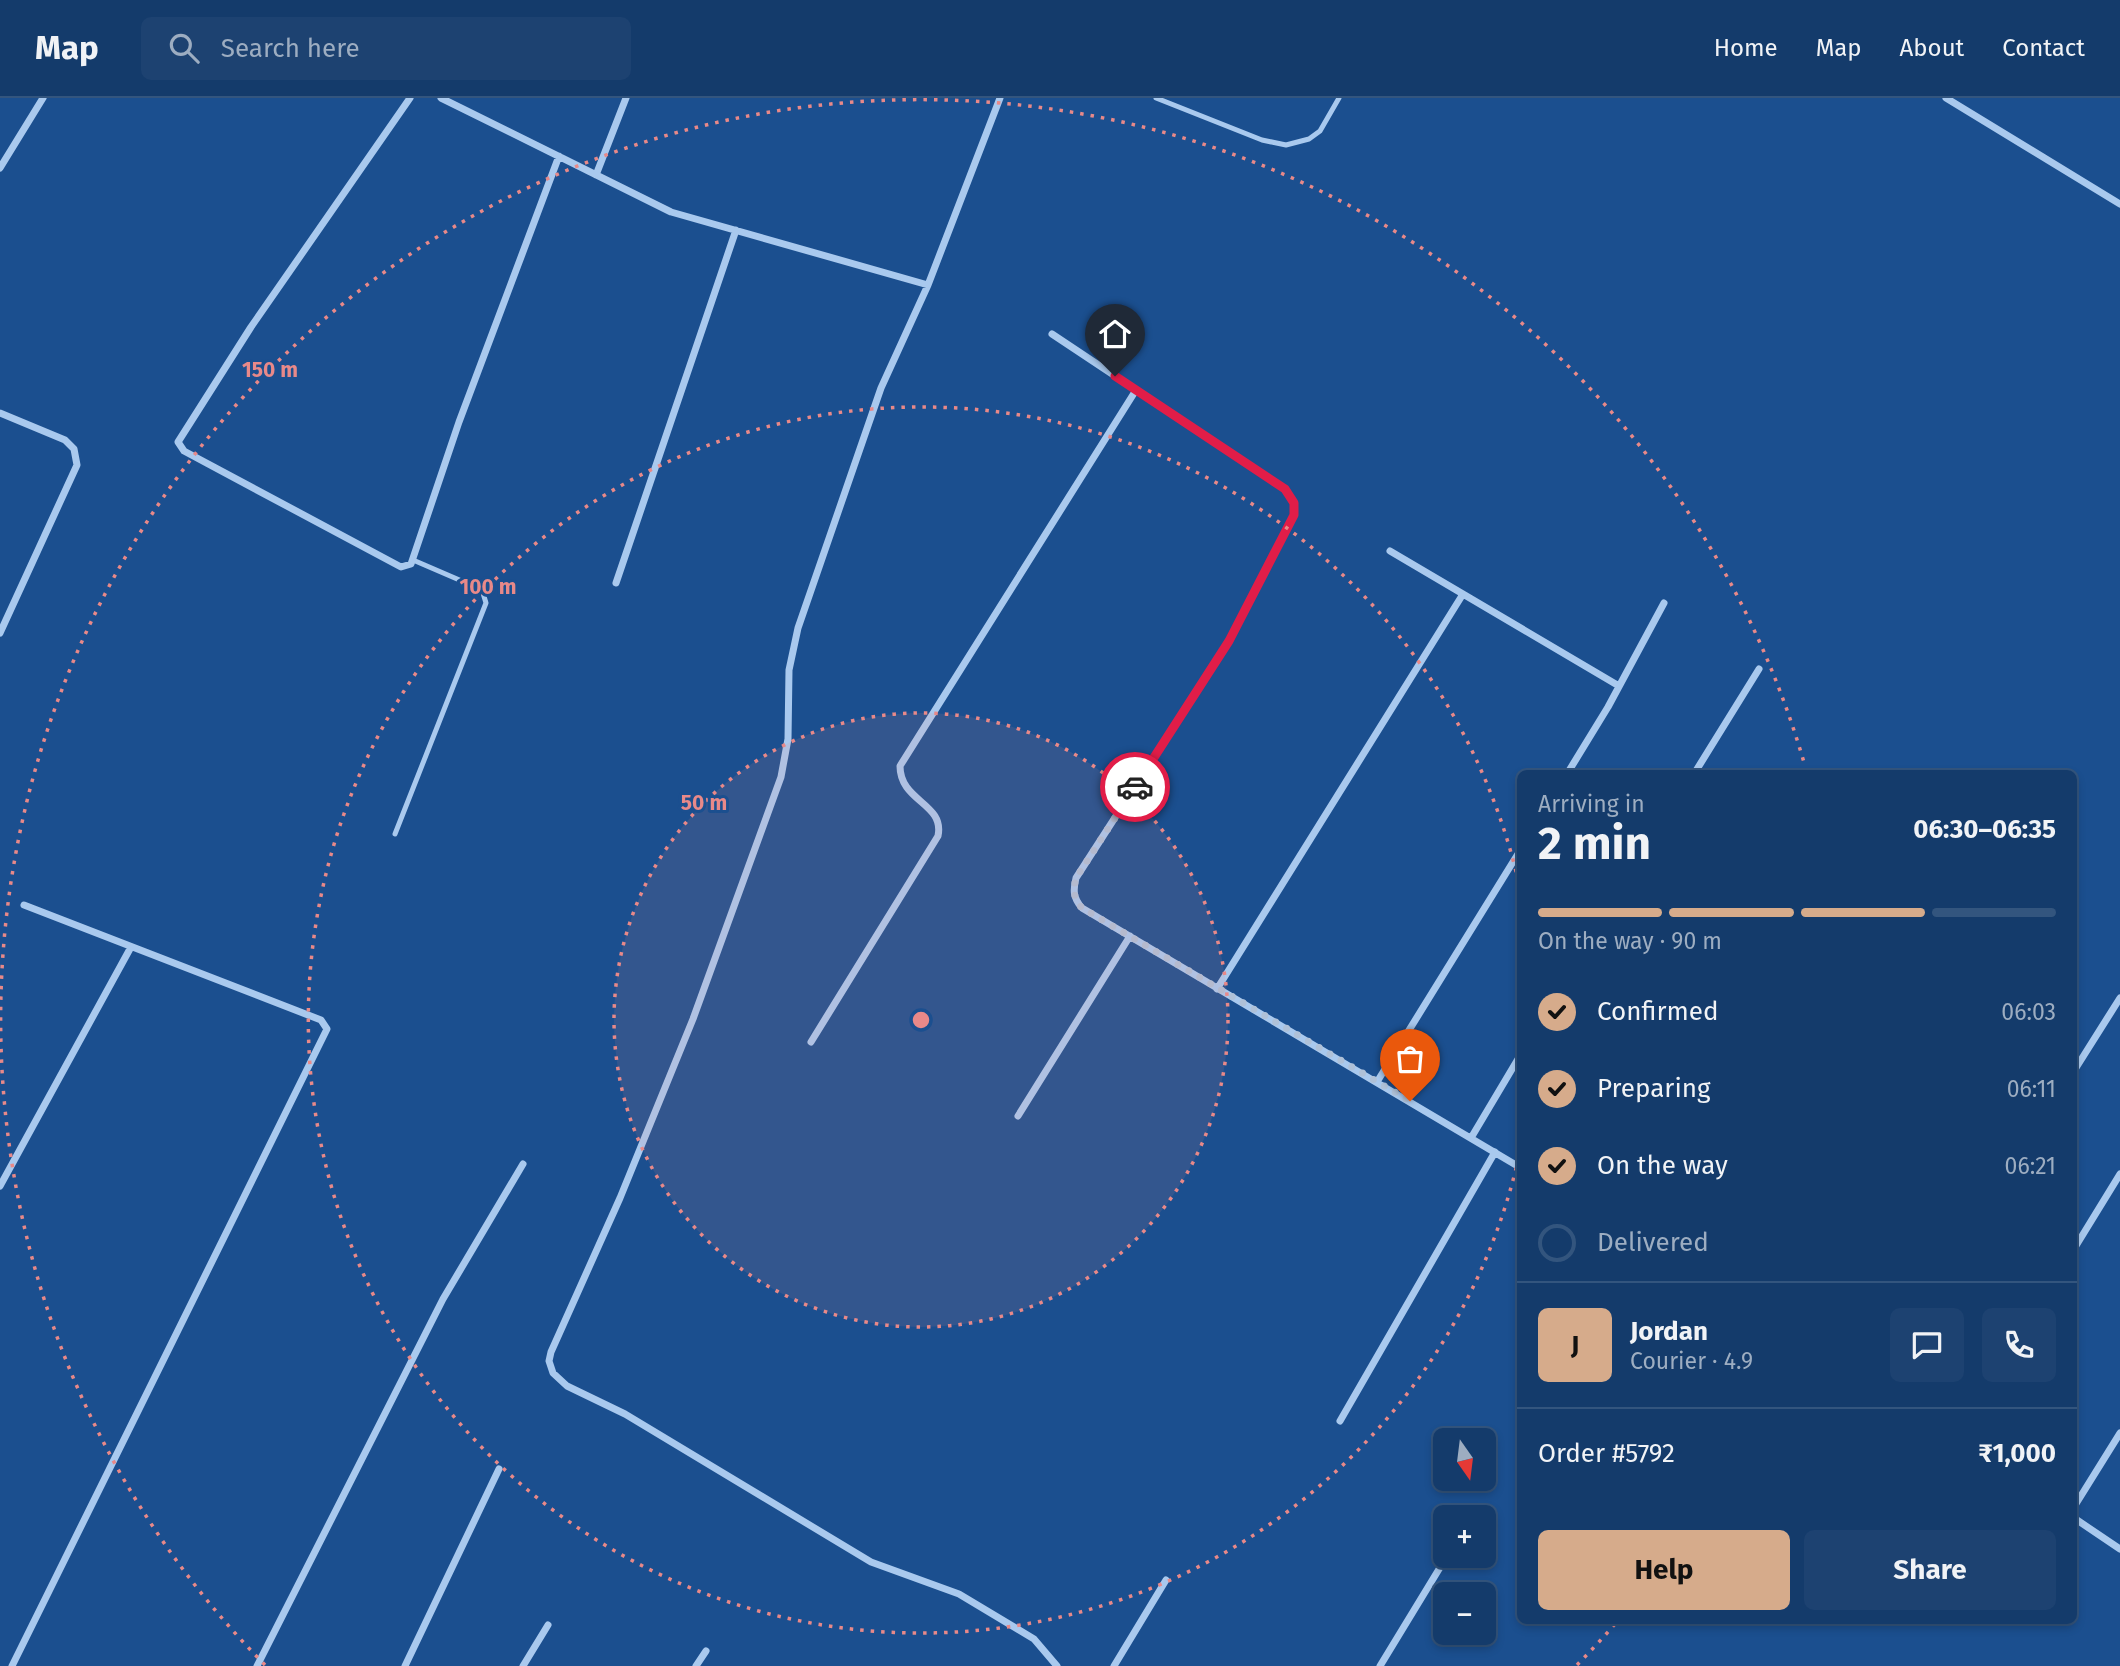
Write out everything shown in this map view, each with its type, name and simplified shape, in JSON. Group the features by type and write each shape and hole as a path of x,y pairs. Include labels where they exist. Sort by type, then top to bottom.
{"street":[{"path":"0,168 43,98"},
{"path":"410,98 251,327 178,442 184,451 401,567 411,564 413,560 459,422 559,156"},
{"path":"441,98 671,212 928,285"},
{"path":"596,176 626,98"},
{"path":"1000,98 928,285 881,388 798,628 789,670 788,739 780,777 693,1019 549,1362 553,1373 567,1386 625,1414 871,1562 959,1594 1034,1639 1057,1666"},
{"path":"1946,98 2120,204"},
{"path":"616,583 736,230"},
{"path":"1052,334 1285,489 1294,503 1294,515 1229,641 1076,878 1073,888 1075,900 1082,908 1517,1166"},
{"path":"811,1042 938,836 940,827 937,817 907,788 900,777 901,766 1136,390"},
{"path":"0,413 65,440 74,449 77,466 0,633"},
{"path":"1390,551 1619,685"},
{"path":"1217,989 1464,594"},
{"path":"1569,770 1664,603"},
{"path":"1696,770 1759,669"},
{"path":"1377,1082 1517,855"},
{"path":"12,1666 242,1207 327,1029 321,1020 24,905"},
{"path":"1018,1116 1130,936"},
{"path":"0,1186 131,947"},
{"path":"2077,1066 2120,998"},
{"path":"1471,1138 1517,1061"},
{"path":"1340,1422 1495,1152"},
{"path":"257,1666 443,1299 523,1164"},
{"path":"2077,1244 2120,1174"},
{"path":"2077,1502 2120,1433"},
{"path":"405,1666 499,1469"},
{"path":"2077,1520 2120,1549"},
{"path":"1380,1666 1440,1568"},
{"path":"1114,1666 1166,1580"},
{"path":"523,1666 548,1625"},
{"path":"696,1666 706,1651"}],"lane":[{"path":"1156,98 1262,140 1286,145 1309,139 1320,131 1339,98"},
{"path":"395,834 486,603 478,588 413,560"}],"way so far":[{"path":"1135,787 1076,878 1073,888 1075,900 1082,908 1410,1101"}],"route":[{"path":"1115,376 1285,489 1294,503 1294,515 1229,641 1135,787"}]}
